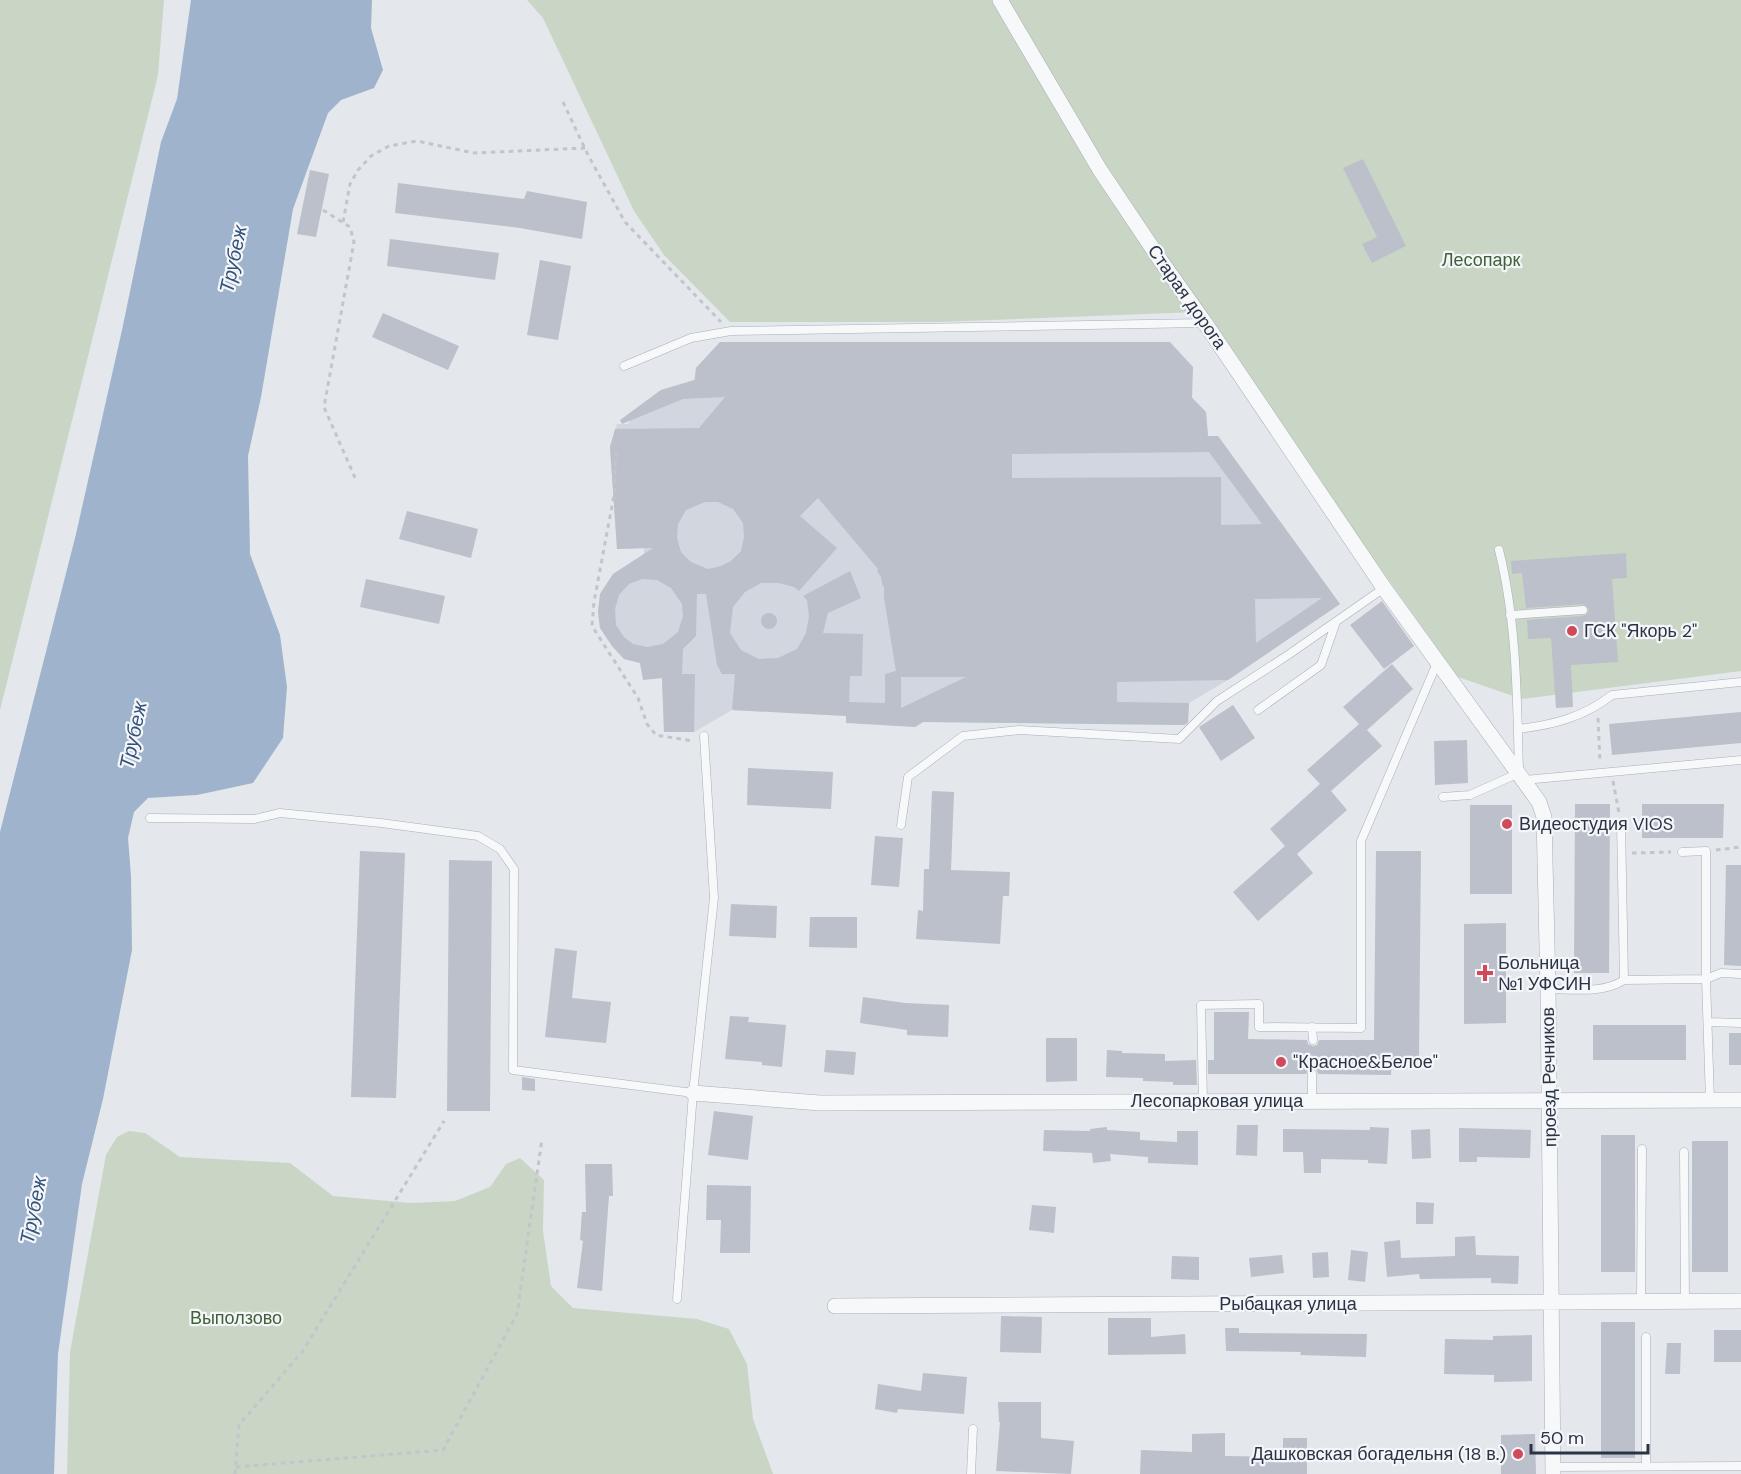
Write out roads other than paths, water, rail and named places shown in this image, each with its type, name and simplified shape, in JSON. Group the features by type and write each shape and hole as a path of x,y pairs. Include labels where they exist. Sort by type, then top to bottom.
{"street":[{"name":"Старая дорога","path":"1000,0 1100,170 1384,588"},
{"name":"проезд Речников","path":"1384,588 1522,776 1539,802 1544,817 1553,1471"},
{"name":"Лесопарковая улица","path":"693,1093 820,1103 1741,1100"},
{"name":"Рыбацкая улица","path":"836,1306 1741,1301"}],"lane":[{"path":"624,366 691,338 730,332 1205,323"},
{"path":"1499,550 1508,587 1522,776"},
{"path":"901,825 908,777 963,736 1019,730 1179,739 1217,700 1384,588"},
{"path":"1510,615 1583,610"},
{"path":"1258,710 1321,665 1337,621"},
{"path":"1203,1101 1201,1005 1259,1004 1259,1027 1361,1028 1361,841 1437,663"},
{"path":"1518,729 1577,717 1612,695 1741,682"},
{"path":"677,1299 693,1093 714,898 704,739"},
{"path":"1443,797 1470,795 1522,776 1741,760"},
{"path":"150,818 254,819 280,813 478,836 501,849 514,869 513,1070 693,1093"},
{"path":"1621,823 1624,980"},
{"path":"1682,852 1706,851 1706,979 1710,1100"},
{"path":"1548,989 1605,988 1616,986 1624,980 1706,979 1721,974 1741,974"},
{"path":"1708,1022 1741,1023"},
{"path":"1312,1027 1312,1040"},
{"path":"1312,1074 1312,1100"},
{"path":"1641,1302 1642,1149"},
{"path":"1684,1152 1685,1302"},
{"path":"1646,1337 1646,1466"},
{"path":"970,1474 973,1429"},
{"path":"1553,1471 1646,1466 1741,1466"}],"water":[{"name":"Трубеж","path":"191,0 372,0 371,28 383,70 374,88 341,100 328,113 293,209 261,397 248,456 250,554 280,635 287,687 283,738 253,783 197,795 148,798 134,812 128,838 132,950 103,1099 82,1184 58,1354 54,1474 0,1474 0,832 76,534 161,142 177,99"}],"place":[{"name":"ГСК \"Якорь 2\"","path":"1572,631"},
{"name":"Видеостудия VIOS","path":"1507,824"},
{"name":"Больница №1 УФСИН","path":"1485,973"},
{"name":"\"Красное&Белое\"","path":"1281,1062"},
{"name":"Дашковская богадельня (18 в.)","path":"1518,1454"}],"park label":[{"name":"Лесопарк","path":"1481,260"},
{"name":"Выползово","path":"236,1318"}]}
